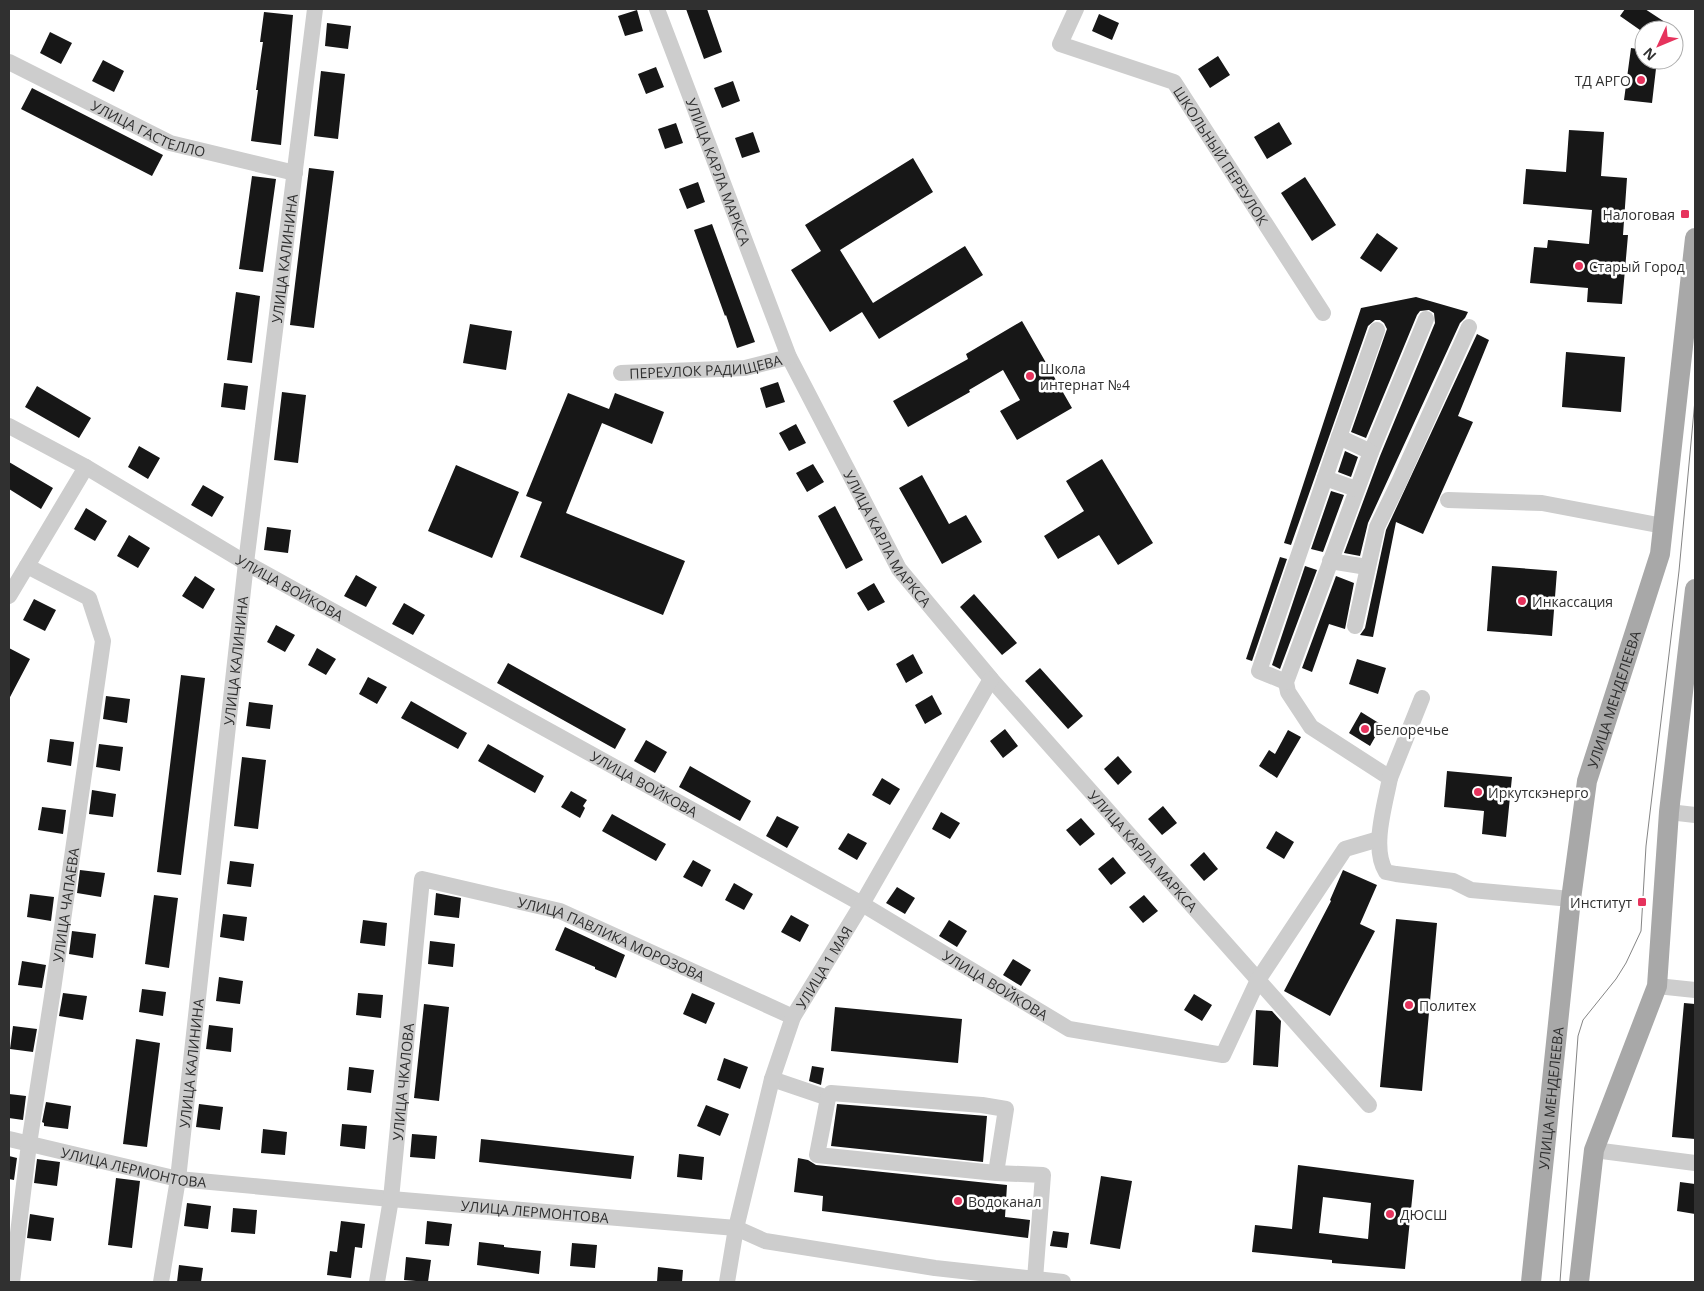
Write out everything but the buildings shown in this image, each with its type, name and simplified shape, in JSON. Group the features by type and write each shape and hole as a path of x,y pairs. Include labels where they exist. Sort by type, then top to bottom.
{"main road":[{"name":"УЛИЦА МЕНДЕЛЕЕВА","path":"1531,1282 1542,1165 1587,781 1660,554 1695,238"},
{"path":"1579,1282 1594,1150 1657,986 1669,812 1695,589"}],"street":[{"name":"УЛИЦА КАЛИНИНА","path":"161,1282 178,1179 246,563 315,9"},
{"name":"УЛИЦА КАРЛА МАРКСА","path":"657,9 790,357 899,569 991,679 1369,1105"},
{"name":"ШКОЛЬНЫЙ ПЕРЕУЛОК","path":"1076,9 1060,44 1174,82 1323,313"},
{"name":"УЛИЦА ГАСТЕЛЛО","path":"9,62 170,143 296,173"},
{"path":"1390,778 1311,726 1288,692 1286,682 1370,452 1426,319"},
{"path":"1355,626 1376,527 1469,327"},
{"path":"1286,682 1259,671 1338,437 1377,330"},
{"name":"ПЕРЕУЛОК РАДИЩЕВА","path":"621,373 745,368 790,357"},
{"name":"УЛИЦА ВОЙКОВА","path":"9,426 86,467 246,563 862,904 1069,1028 1223,1055 1258,980"},
{"path":"1338,437 1370,452"},
{"path":"9,596 86,467"},
{"path":"1325,478 1356,489"},
{"path":"1448,500 1542,503 1663,526"},
{"path":"1330,562 1367,567"},
{"name":"УЛИЦА ЧАПАЕВА","path":"12,1282 29,1144 103,641 89,598 28,566"},
{"name":"УЛИЦА 1 МАЯ","path":"727,1282 736,1228 772,1080 794,1017 862,904 991,679"},
{"path":"1422,698 1390,778 1379,839 1380,863 1386,872 1453,881 1471,890 1572,899"},
{"path":"1669,812 1695,815"},
{"path":"1258,980 1345,849 1379,839"},
{"name":"УЛИЦА ПАВЛИКА МОРОЗОВА","path":"422,879 560,911 794,1017"},
{"name":"УЛИЦА ЧКАЛОВА","path":"377,1282 391,1199 422,879"},
{"path":"1657,986 1695,990"},
{"path":"772,1080 828,1098"},
{"path":"996,1173 1006,1109 982,1105 831,1093 828,1098 817,1155 996,1173 1043,1175 1035,1279"},
{"name":"УЛИЦА ЛЕРМОНТОВА","path":"9,1139 178,1179 736,1228 766,1241 934,1275 1063,1282"},
{"path":"1594,1150 1695,1163"}],"tram line":[{"path":"1560,1282 1578,1036 1583,1020 1616,979 1641,931 1646,846 1679,571 1695,400"}],"place":[{"name":"ТД АРГО","path":"1641,80"},
{"name":"Налоговая","path":"1685,214"},
{"name":"Старый Город","path":"1579,266"},
{"name":"Школа интернат №4","path":"1030,376"},
{"name":"Инкассация","path":"1522,601"},
{"name":"Белоречье","path":"1365,729"},
{"name":"Иркутскэнерго","path":"1478,792"},
{"name":"Институт","path":"1642,902"},
{"name":"Политех","path":"1409,1005"},
{"name":"Водоканал","path":"958,1201"},
{"name":"ДЮСШ","path":"1390,1214"}]}
